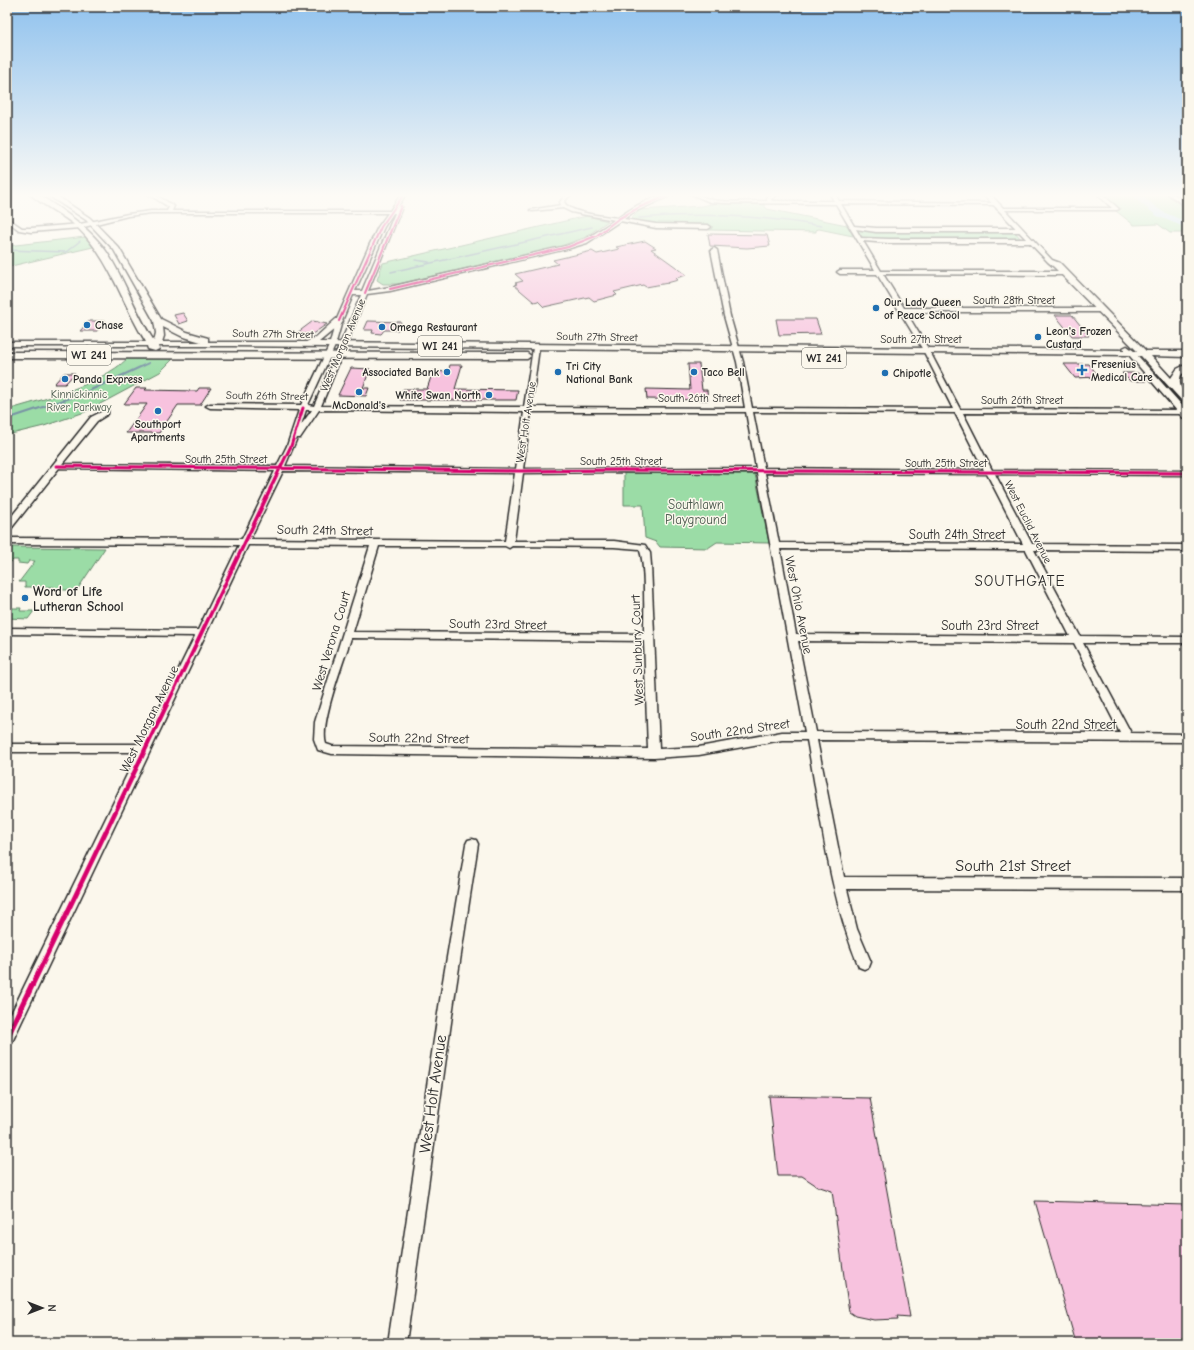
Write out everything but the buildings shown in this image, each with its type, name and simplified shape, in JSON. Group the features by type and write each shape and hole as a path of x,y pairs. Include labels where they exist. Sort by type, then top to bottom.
{"main road":[{"path":"106,257 126,296 135,329 153,345 156,351 172,356"},
{"path":"33,355 107,350 135,350 153,345 160,338 161,332 158,321 147,304 122,257"},
{"path":"1046,257 1057,265 1091,310 1185,413"},
{"path":"116,275 129,268"},
{"path":"1062,273 1117,325 1187,401"},
{"path":"126,296 138,298 147,304"},
{"path":"158,321 184,334 202,339 232,344"},
{"path":"307,345 319,339 339,321"},
{"path":"1106,325 1117,325"},
{"path":"115,344 127,340 135,329"},
{"name":"South 27th Street","path":"7,345 307,345 341,352 443,356 538,353 609,348 735,355 1025,360 1187,354"},
{"name":"South 27th Street","path":"341,352 433,346 504,347 538,353"},
{"path":"443,356 444,354 453,351 504,347"},
{"path":"598,357 609,348"},
{"name":"South 27th Street","path":"7,355 256,356 329,350"},
{"name":"South 27th Street","path":"735,355 785,353 799,350 926,350 1019,351 1134,356"},
{"path":"1019,351 1025,360"},
{"path":"687,357 697,354 728,353 735,355"},
{"name":"South 27th Street","path":"1147,356 1187,361"},
{"path":"1177,390 1175,376 1178,372 1187,367"}],"street":[{"name":"West Morgan Avenue","path":"291,446 303,408 329,350 339,321 368,257"},
{"name":"West Morgan Avenue","path":"7,1037 280,468 291,446 317,408 380,257"},
{"path":"352,293 365,293 390,289 525,257"},
{"name":"West Ohio Avenue","path":"715,257 735,355 748,410 839,883 850,929 864,962"},
{"name":"West Euclid Avenue","path":"870,257 926,350 1027,547 1128,738"},
{"path":"840,272 1062,273"},
{"path":"371,280 381,285 402,286"},
{"path":"358,310 373,297 390,289"},
{"name":"South 28th Street","path":"902,310 1102,310"},
{"name":"West Holt Avenue","path":"509,545 527,409 538,353"},
{"name":"South 26th Street","path":"210,406 303,408 1185,413"},
{"path":"7,528 94,419 105,412"},
{"name":"South 25th Street","path":"56,466 519,471 1187,473"},
{"name":"South 24th Street","path":"7,541 509,545 614,544 642,546"},
{"name":"West Verona Court","path":"322,747 319,739 320,722 375,544"},
{"name":"West Sunbury Court","path":"642,546 646,554 648,565 649,638 654,754"},
{"name":"South 24th Street","path":"774,546 1187,548"},
{"path":"7,632 201,633"},
{"name":"South 23rd Street","path":"346,635 649,638"},
{"name":"South 23rd Street","path":"792,637 1187,640"},
{"name":"South 22nd Street","path":"322,747 332,750 354,751 654,754 699,751 782,736 1187,738"},
{"path":"7,748 146,748"},
{"name":"West Holt Avenue","path":"397,1343 472,844"},
{"name":"South 21st Street","path":"839,883 1187,884"}],"green space":[{"path":"7,257 50,257 7,267"},
{"path":"409,257 514,257 398,284 383,284 377,280 383,263"},
{"name":"Kinnickinnic River Parkway","path":"127,359 173,359 160,372 85,412 44,426 7,435 7,410 54,396 87,384 115,368"},
{"name":"Southlawn Playground","path":"624,473 755,474 769,543 717,542 708,548 660,547 656,542 645,538 643,505 624,505"},
{"path":"7,547 105,548 77,590 56,590 54,587 25,587 25,582 19,582 35,561 29,561 27,564 18,563 18,560 13,560 7,566"},
{"path":"7,608 21,608 20,611 34,611 28,619 7,618"}],"waterway":[{"path":"391,272 458,257"},
{"path":"415,260 429,262"},
{"path":"7,419 82,394 149,363"}],"cycle path":[{"path":"339,321 368,257"},
{"path":"365,293 380,257"},
{"path":"390,289 526,257"},
{"path":"7,1037 291,446 303,408"},
{"path":"56,466 519,471 621,470 1187,473"}],"place":[{"name":"Our Lady Queen of Peace School","path":"876,308"},
{"name":"Chase","path":"87,325"},
{"name":"Omega Restaurant","path":"382,327"},
{"name":"Leon's Frozen Custard","path":"1038,337"},
{"name":"Fresenius Medical Care","path":"1082,370"},
{"name":"Associated Bank","path":"447,372"},
{"name":"Tri City National Bank","path":"558,372"},
{"name":"Taco Bell","path":"694,372"},
{"name":"Chipotle","path":"885,373"},
{"name":"Panda Express","path":"65,379"},
{"name":"McDonald's","path":"359,392"},
{"name":"White Swan North","path":"489,395"},
{"name":"Southport Apartments","path":"158,411"},
{"name":"Word of Life Lutheran School","path":"25,598"}],"district":[{"name":"SOUTHGATE","path":"1020,581"}]}
